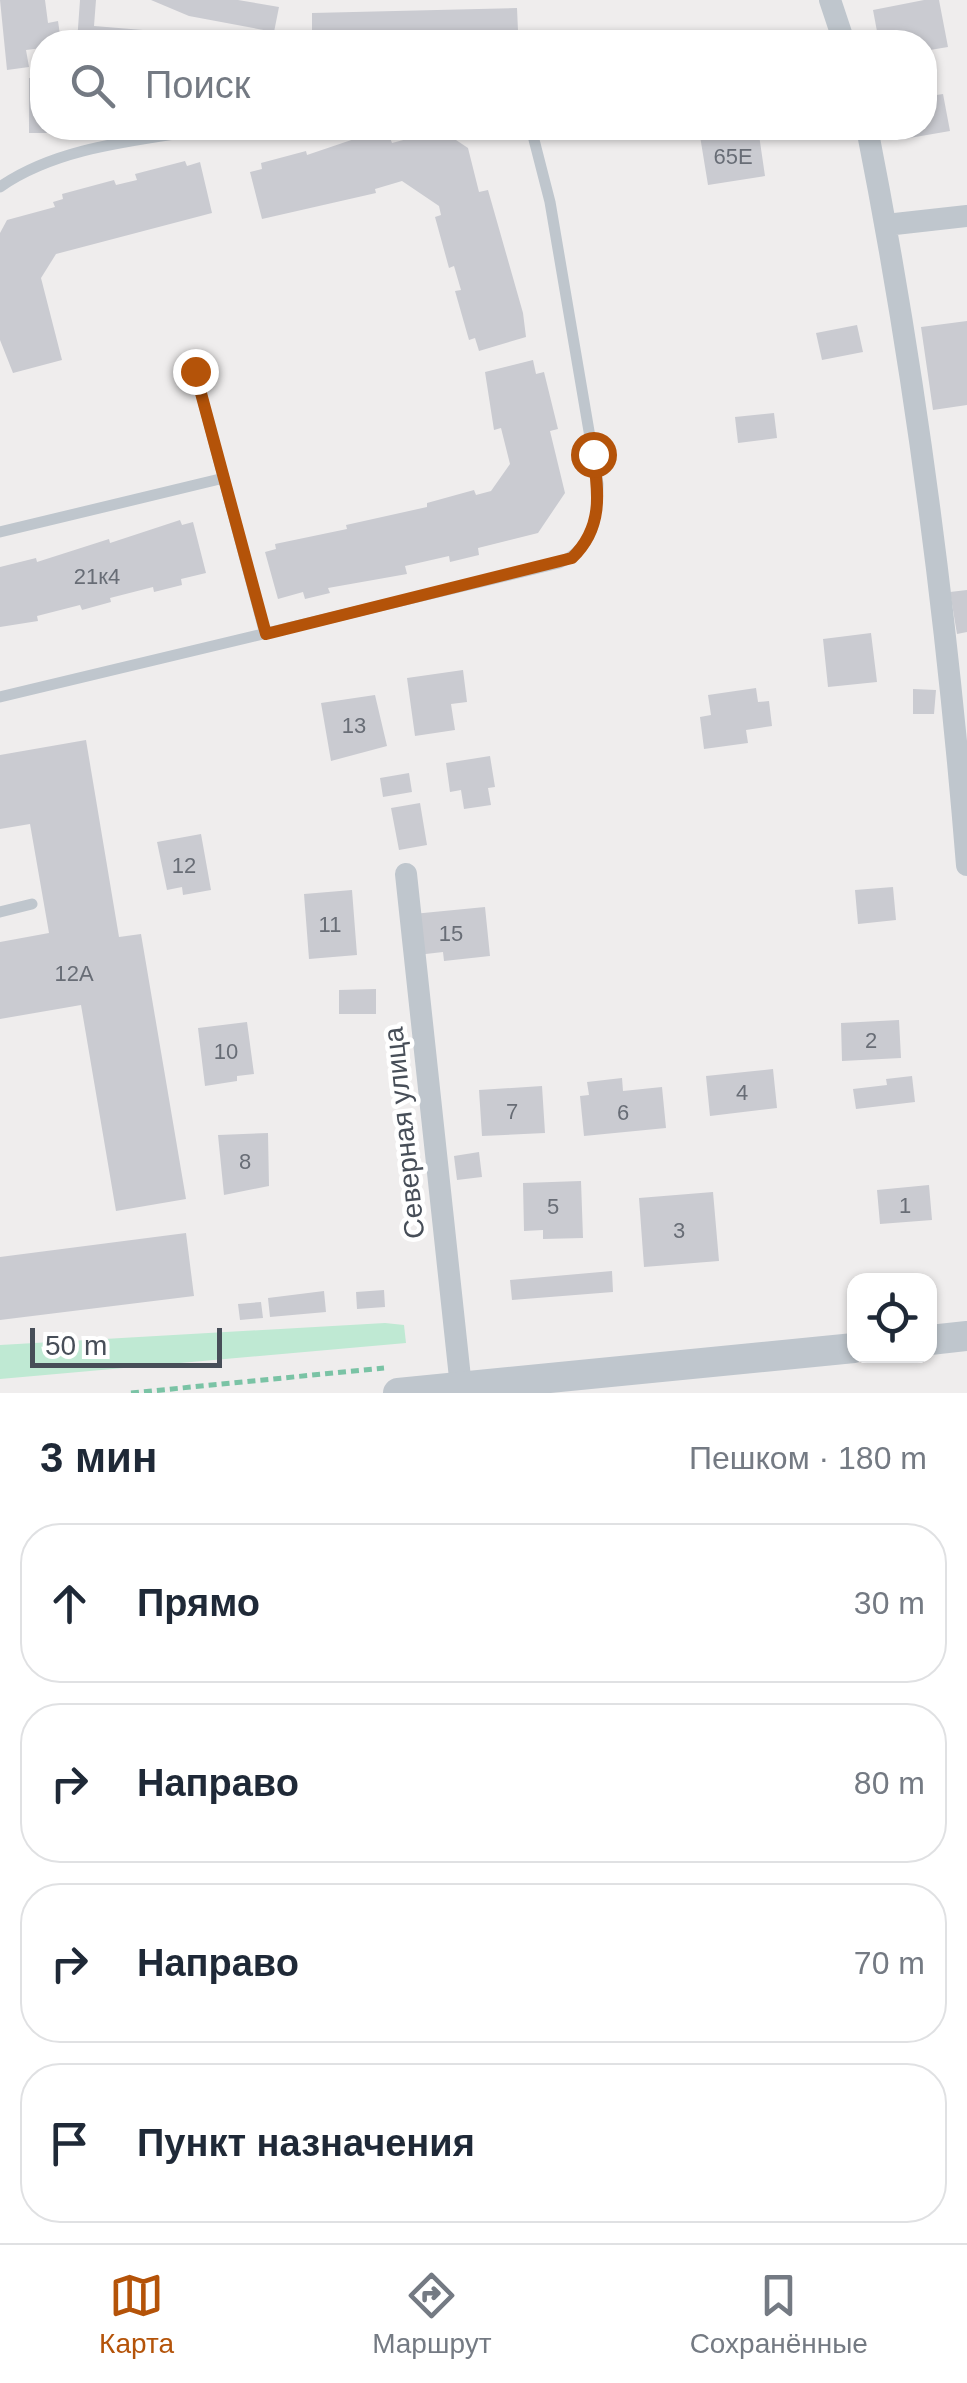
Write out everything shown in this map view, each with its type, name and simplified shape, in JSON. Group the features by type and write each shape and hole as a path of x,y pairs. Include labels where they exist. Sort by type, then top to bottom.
{"street":[{"path":"830,0 840,30"},
{"path":"868,140 886,225 959,673 967,865"},
{"path":"886,225 967,216"},
{"name":"Северная улица","path":"406,874 461,1387"},
{"path":"937,1339 967,1336"},
{"path":"398,1393 847,1349"}],"lane":[{"path":"0,187 32,167 148,140"},
{"path":"0,698 572,558 592,534 598,484 550,202 535,140"},
{"path":"195,371 266,634"},
{"path":"0,532 224,478"},
{"path":"0,912 32,904"}],"green space":[{"path":"404,1325 406,1343 0,1379 0,1345"}],"building":[{"path":"0,0 45,0 48,23 58,21 59,30 30,30 30,50 26,50 29,67 7,70"},
{"path":"80,0 96,0 94,26 143,30 78,30"},
{"path":"151,0 238,0 279,7 274,30 189,16"},
{"path":"939,0 948,47 937,49 937,30 877,30 873,10"},
{"path":"517,8 518,30 312,30 312,13"},
{"path":"943,94 950,131 937,133 937,95"},
{"path":"351,140 456,140 468,148 479,192 488,190 523,313 526,337 479,351 475,338 469,340 455,291 461,290 454,266 449,268 435,217 441,215 439,206 402,181 375,189 376,193 262,219 250,172 262,169 261,163 306,151 307,155"},
{"path":"701,140 760,140 765,176 708,185"},
{"path":"185,161 187,166 200,162 212,213 56,254 41,278 62,360 13,373 0,340 0,233 7,220 55,207 53,202 63,199 62,194 114,180 116,185 137,180 135,174"},
{"path":"967,321 967,405 933,410 921,327"},
{"path":"857,325 863,352 822,360 816,333"},
{"path":"533,360 536,374 544,372 558,429 550,431 565,493 538,533 478,548 479,555 450,562 449,556 405,566 407,574 328,588 330,593 305,599 303,592 278,599 265,552 276,549 275,544 347,529 346,525 427,507 427,503 474,490 476,495 491,491 510,464 501,428 494,430 485,372"},
{"path":"774,413 777,438 738,443 735,417"},
{"path":"180,520 182,525 193,522 206,573 181,579 182,585 154,592 153,587 82,610 80,605 37,616 38,621 0,627 0,567 36,558 37,562 109,539 110,543"},
{"path":"967,590 967,632 957,634 950,592"},
{"path":"871,633 877,682 828,687 823,639"},
{"path":"463,670 467,702 451,704 455,730 415,736 407,678"},
{"path":"756,688 758,702 769,701 772,726 746,730 748,743 704,749 700,717 711,715 708,695"},
{"path":"913,689 936,690 934,714 913,714"},
{"path":"375,695 387,746 331,761 321,703"},
{"path":"86,740 119,937 141,934 186,1199 116,1211 81,1005 0,1019 0,942 49,933 30,824 0,829 0,755"},
{"path":"490,756 495,787 488,788 491,805 464,809 461,790 450,792 446,763"},
{"path":"409,773 412,792 383,797 380,778"},
{"path":"420,803 427,845 399,850 391,808"},
{"path":"201,834 211,890 183,895 182,887 167,890 157,842"},
{"path":"893,887 896,920 858,924 855,890"},
{"path":"352,890 357,955 309,959 304,894"},
{"path":"485,907 490,956 444,961 443,952 417,955 413,914"},
{"path":"376,989 376,1014 339,1014 339,990"},
{"path":"899,1020 901,1058 842,1061 841,1023"},
{"path":"247,1022 254,1074 205,1086 198,1028"},
{"path":"773,1069 777,1108 710,1116 706,1076"},
{"path":"912,1076 915,1102 856,1109 853,1089 887,1085 886,1079"},
{"path":"622,1078 623,1091 662,1087 666,1128 584,1136 580,1096 589,1095 587,1082"},
{"path":"542,1086 545,1133 482,1136 479,1090"},
{"path":"268,1133 269,1186 224,1195 218,1135"},
{"path":"479,1152 482,1177 457,1180 454,1156"},
{"path":"581,1181 583,1238 543,1239 543,1230 524,1231 523,1183"},
{"path":"929,1185 932,1220 880,1224 877,1190"},
{"path":"713,1192 719,1261 644,1267 639,1198"},
{"path":"186,1233 194,1296 0,1320 0,1257"},
{"path":"612,1271 613,1292 512,1300 510,1280"},
{"path":"384,1290 385,1307 357,1309 356,1292"},
{"path":"324,1291 326,1312 270,1317 268,1298"},
{"path":"261,1302 263,1318 240,1320 238,1304"}],"route":[{"path":"195,371 266,634 572,558 592,534 597,519 598,484 593,454"}]}
